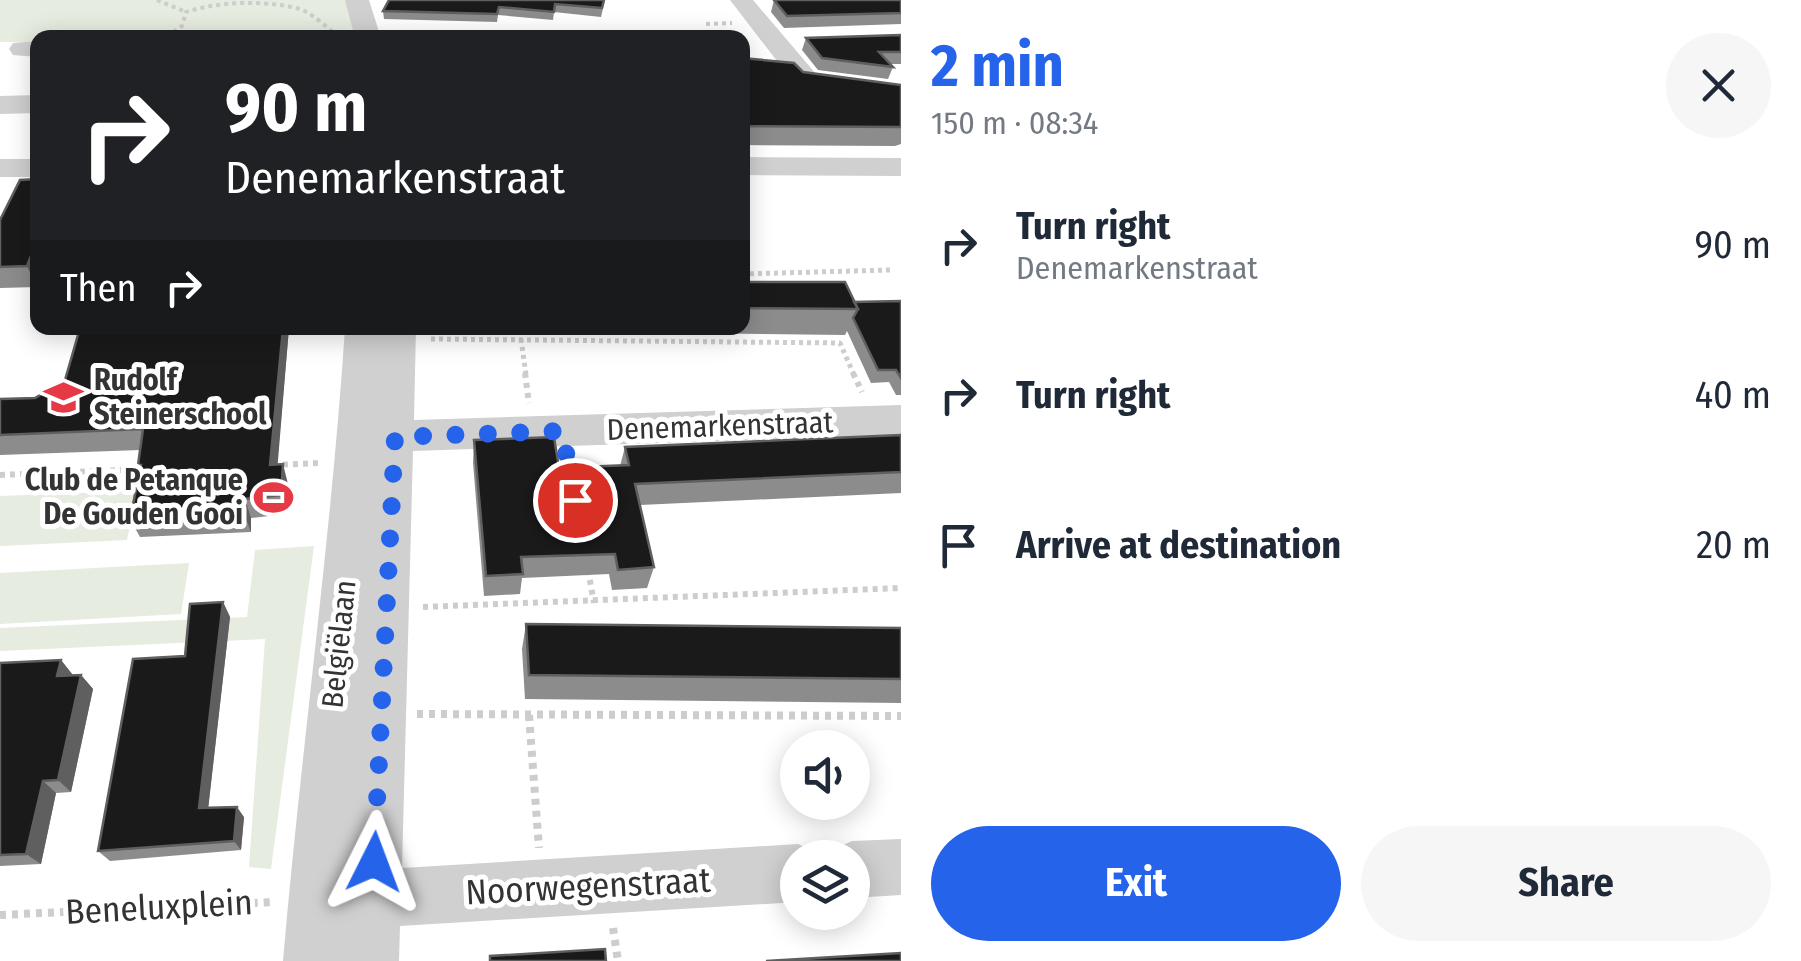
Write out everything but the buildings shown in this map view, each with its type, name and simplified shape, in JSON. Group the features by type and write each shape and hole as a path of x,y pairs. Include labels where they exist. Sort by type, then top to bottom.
{"street":[{"path":"358,0 366,30"},
{"path":"741,2 765,31 780,40 807,81 901,93"},
{"path":"780,40 814,39"},
{"path":"0,105 30,104"},
{"path":"750,166 901,167"},
{"path":"2,173 30,169"},
{"name":"Belgiëlaan","path":"363,335 370,445 345,900 368,961"},
{"name":"Belgiëlaan","path":"370,445 409,335"},
{"name":"Denemarkenstraat","path":"370,445 532,432 888,420"},
{"path":"870,869 901,867"},
{"name":"Noorwegenstraat","path":"345,900 780,874"},
{"name":"Belgiëlaan","path":"313,961 345,900"}],"path":[{"path":"157,0 186,12 201,6 274,2 304,10 330,30"},
{"path":"177,30 186,12"},
{"path":"750,274 890,270"},
{"path":"447,335 840,343 888,420"},
{"path":"521,339 532,432"},
{"path":"258,465 370,445"},
{"path":"0,475 158,469"},
{"path":"587,564 594,602"},
{"path":"414,607 901,588"},
{"path":"413,714 901,716"},
{"path":"529,714 542,887"},
{"name":"Beneluxplein","path":"0,915 345,900"}],"shaded area":[{"path":"0,0 347,0 356,30 30,30 30,42 0,42"},
{"path":"137,491 127,540 0,546 0,496"},
{"path":"314,546 271,869 249,867 265,639 0,651 0,628 247,617 255,550"},
{"path":"189,563 181,614 0,624 0,573"}],"place":[{"name":"Rudolf Steinerschool","path":"64,397"},
{"name":"Club de Petanque De Gouden Gooi","path":"273,497"}],"route":[{"path":"374,862 395,437 562,431 575,500"}]}
